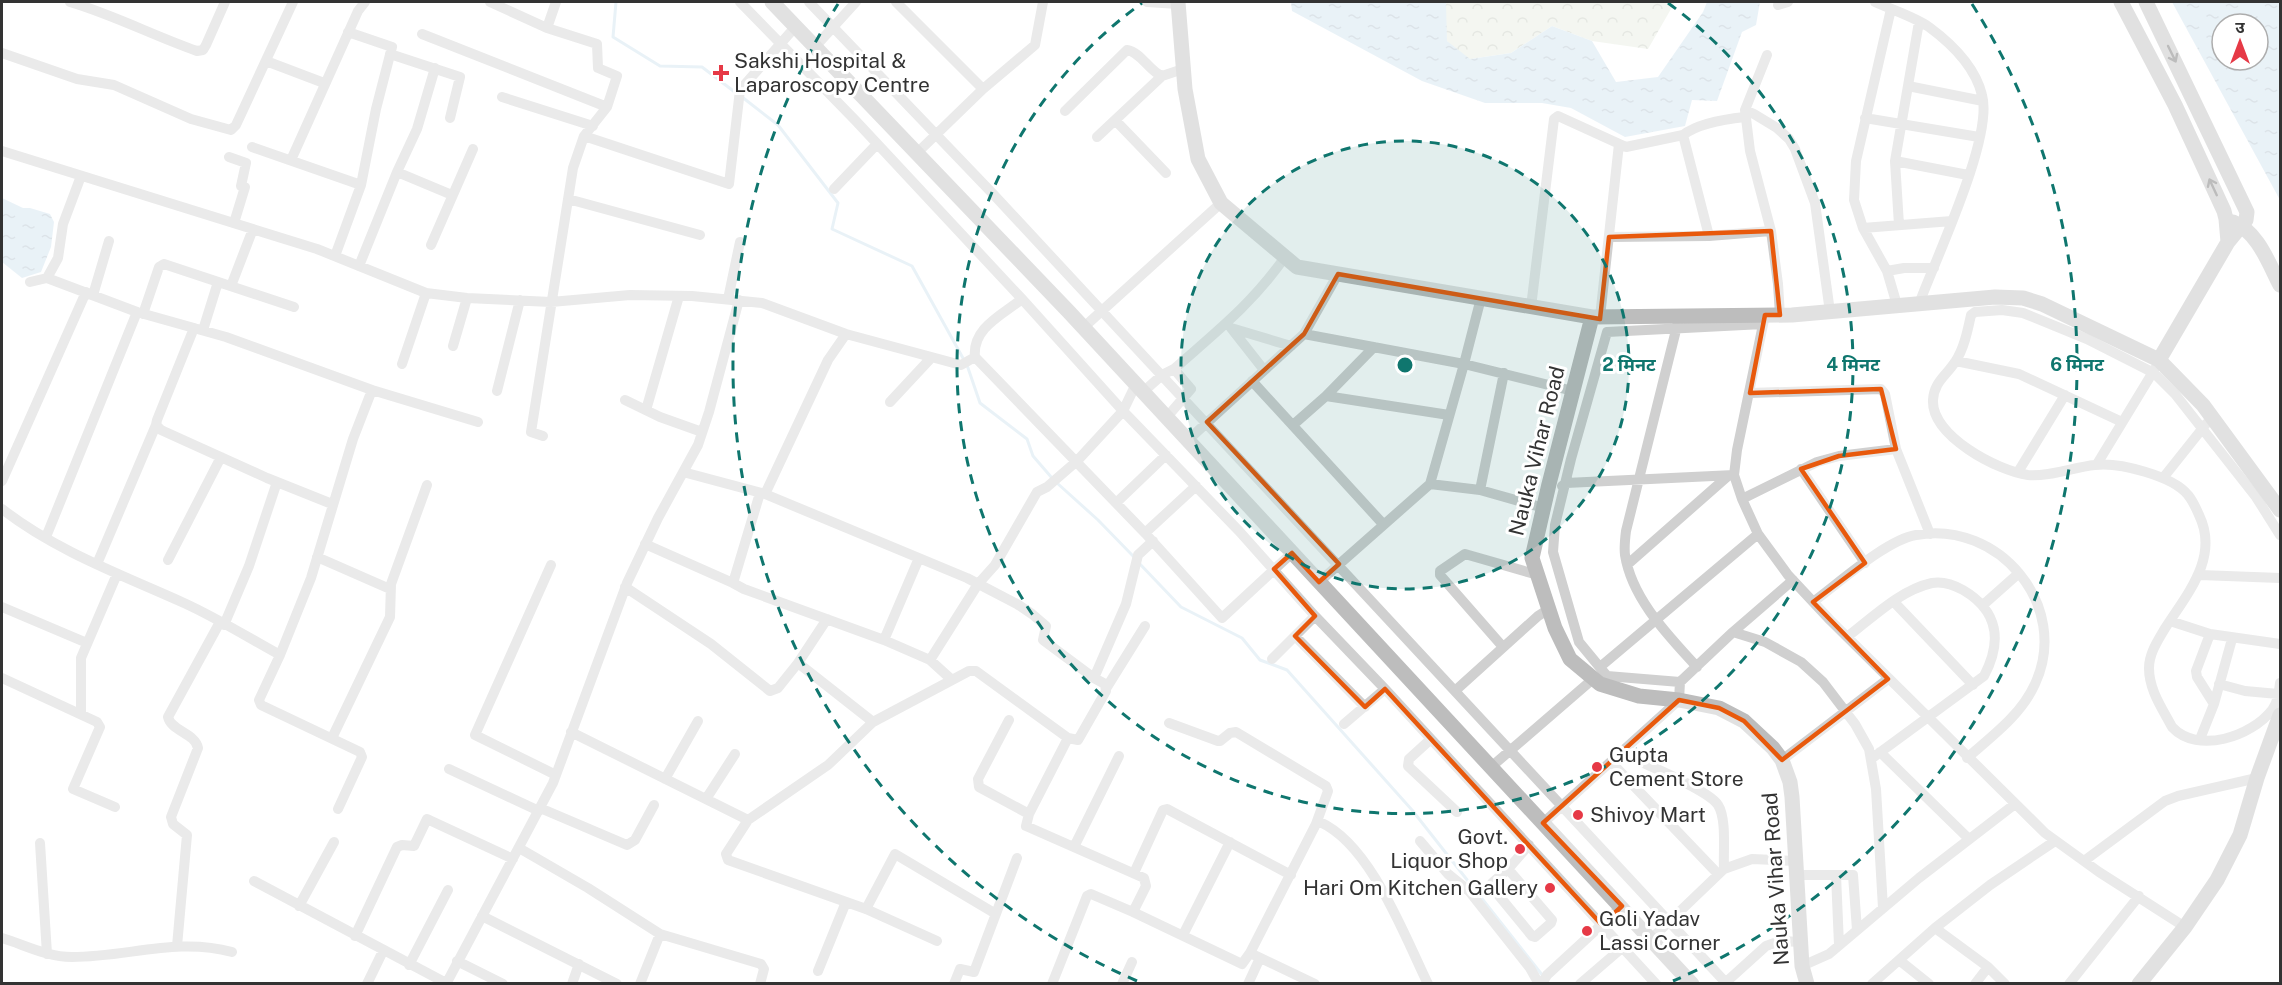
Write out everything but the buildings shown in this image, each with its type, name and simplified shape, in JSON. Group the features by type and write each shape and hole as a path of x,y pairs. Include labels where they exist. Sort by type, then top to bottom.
{"street":[{"path":"70,2 94,9 160,38 197,51 203,50 206,45 225,2"},
{"path":"2,53 76,80 114,86 191,119 227,131 236,125 293,2"},
{"path":"291,160 324,83 358,11 365,2"},
{"path":"490,2 547,28 597,44 598,68 617,76 607,107 584,136 573,168 531,432 543,436"},
{"path":"547,28 556,2"},
{"path":"740,2 877,144 1123,411 1274,569 1656,984"},
{"path":"772,2 1084,327 1692,984"},
{"path":"809,2 1207,422 1726,983 1766,946 1780,941 1801,942"},
{"path":"815,47 856,2"},
{"path":"896,2 983,89"},
{"path":"917,153 983,89 1035,45 1043,2"},
{"path":"1147,2 1178,3 1185,89 1198,159 1221,203 1298,267 1596,317 1678,322"},
{"path":"1875,2 1928,27 1964,58 1983,101 1983,121 1968,175 1919,304"},
{"path":"2121,2 2175,105 2226,219 2228,242"},
{"path":"2097,464 2228,242 2246,220 2246,207 2146,2"},
{"path":"1891,9 1856,161 1854,200 1863,228 1887,271 1897,305"},
{"path":"1899,225 1895,161 1919,22"},
{"path":"584,136 729,184 740,90 796,26"},
{"path":"335,256 361,185 376,109 392,47 348,32"},
{"path":"422,34 607,107"},
{"path":"1065,111 1127,50 1133,51 1156,74 1162,76"},
{"path":"390,54 460,77 450,118"},
{"path":"1628,564 1731,475 1778,284 1771,231 1750,151 1745,114 1767,55"},
{"path":"266,61 324,83"},
{"path":"359,266 396,172 417,129 435,68"},
{"path":"1097,137 1162,76 1183,69"},
{"path":"1908,86 1983,101"},
{"path":"502,97 592,126"},
{"path":"1531,307 1554,119 1558,116 1626,147 1683,135 1690,130 1729,118 1754,114 1777,128 1789,139 1795,149 1815,203 1830,312"},
{"path":"1865,118 1979,137"},
{"path":"1115,120 1166,173"},
{"path":"1683,135 1709,236"},
{"path":"834,189 877,144"},
{"path":"1596,317 1609,237 1619,144"},
{"path":"252,147 361,185"},
{"path":"432,245 473,149"},
{"path":"2,151 335,256 426,293 467,298 551,302 630,295 679,296 762,303 846,334 931,358 968,361 1077,461 1222,618 1292,553"},
{"path":"229,157 246,163 241,186 245,187 234,223"},
{"path":"1895,161 1968,175"},
{"path":"396,172 452,195"},
{"path":"47,278 58,258 63,224 81,176"},
{"path":"568,199 700,235"},
{"path":"1084,327 1221,203"},
{"path":"2226,219 2243,226 2254,237 2280,285"},
{"path":"1863,228 1952,221"},
{"path":"231,286 253,229"},
{"path":"1609,237 1709,236 1771,231"},
{"path":"2,481 89,293 109,241"},
{"path":"254,881 446,983 556,775 625,587 645,544 698,445 733,300 740,242"},
{"path":"930,660 978,584 995,565 1037,492 1047,487 1077,461 1123,411 1140,388 1174,369 1229,325 1285,257"},
{"path":"46,537 161,265 164,264 294,307"},
{"path":"1887,271 1904,268 1934,268"},
{"path":"1188,440 1304,334 1338,274"},
{"path":"30,282 47,278 140,313 226,337 372,390 478,422"},
{"path":"97,564 218,282"},
{"path":"402,364 426,293"},
{"path":"646,410 679,296"},
{"path":"1680,682 1607,676 1596,673 1579,642 1553,552 1556,525 1566,483 1607,332 1678,322 1769,318 1995,297 2023,298 2042,304 2156,366 2280,510"},
{"path":"453,346 467,298"},
{"path":"1319,582 1430,484 1481,298"},
{"path":"968,361 980,331 1022,299"},
{"path":"497,391 520,300"},
{"path":"2156,366 2023,313 2002,310 1973,313 1956,361 1938,381 1933,402 1937,417 1962,446 1985,459 2018,472 2036,475 2097,464 2127,468 2163,478 2187,493 2203,523 2207,541 2200,575 2153,651 2149,667 2151,682 2172,727 2177,732 2200,739 2222,740 2249,730 2273,710 2279,688 2245,691 2219,684"},
{"name":"Nauka Vihar Road","path":"1596,317 1573,391 1532,558 1549,609 1570,659 1596,673 1599,684 1638,696 1679,700 1719,708 1744,721 1773,748 1782,760 1790,782 1792,797 1802,966 1807,984"},
{"path":"1678,322 1626,531 1625,554 1645,605 1697,666"},
{"path":"1229,325 1291,346"},
{"path":"1229,325 1264,370"},
{"path":"733,583 762,494 828,360 846,334"},
{"path":"1304,334 1464,363 1573,391"},
{"path":"1293,425 1326,396 1374,347"},
{"path":"890,402 931,358"},
{"path":"1956,361 2019,374 2122,422"},
{"path":"1167,417 1191,389 1174,369"},
{"path":"1480,490 1504,374"},
{"path":"1252,381 1383,524"},
{"path":"1750,393 1881,389 1885,394 1896,448 1930,534"},
{"path":"338,809 362,754 259,703 310,578 353,439 372,390"},
{"path":"2018,472 2065,395"},
{"path":"1326,396 1449,415"},
{"path":"625,400 702,432"},
{"path":"2163,478 2207,423"},
{"path":"2207,423 2280,535"},
{"path":"156,425 161,430 220,457 332,504"},
{"path":"1742,499 1801,469 1839,456 1896,448"},
{"path":"1116,503 1166,454"},
{"path":"168,560 220,457"},
{"path":"1801,469 1865,563"},
{"path":"683,472 762,494 978,584 1032,614 1046,626 1043,640 1107,687"},
{"path":"1430,484 1480,490 1545,503 1566,483 1731,475"},
{"path":"1731,475 1758,534 1793,580 1967,758 2055,841 2185,927"},
{"path":"177,946 187,835 173,824 171,817 198,748 195,742 170,723 168,717 222,623 249,566 277,482"},
{"path":"332,738 390,617 390,589 427,485"},
{"path":"1094,678 1126,604 1137,559 1149,537 1196,486"},
{"path":"2,509 46,537 97,564 186,604 280,655"},
{"path":"1491,767 1656,619 1758,534"},
{"path":"1813,602 1886,548 1915,535 1949,534 1975,541 2010,562 2030,586 2041,611 2043,650 2041,666 2035,684 2011,720 1967,758"},
{"path":"645,544 744,589 884,640 930,660 952,680"},
{"path":"1532,558 1553,552"},
{"path":"1503,647 1440,575 1440,571 1465,555 1538,575"},
{"path":"317,557 390,589"},
{"path":"884,640 919,558"},
{"path":"551,565 475,735 556,775"},
{"path":"1983,605 2019,573"},
{"path":"81,714 80,662 117,574"},
{"path":"2200,575 2280,578"},
{"path":"1543,823 1679,700 1680,682 1793,580"},
{"path":"1847,637 1911,589 1934,583 1953,585 1970,594 1983,605 1992,620 1995,640 1994,658 1984,676 1875,756"},
{"path":"625,587 711,644 770,691 778,688 798,663 827,619"},
{"path":"1894,602 1973,685"},
{"path":"2,607 87,643"},
{"path":"1456,690 1538,616 1549,609"},
{"path":"1272,659 1315,616"},
{"path":"2170,621 2232,639 2280,644"},
{"path":"937,941 866,909 726,859 726,854 748,820 828,765 873,722 969,671 976,671 1068,738 1078,740 1144,626"},
{"path":"1733,632 1766,642 1801,662 1823,682 1846,711 1875,756 1969,839"},
{"path":"2210,634 2196,665 2196,671 2197,677 2214,704"},
{"path":"1295,636 1365,707"},
{"path":"2200,739 2214,704 2232,639"},
{"path":"798,663 873,722"},
{"path":"2,678 97,722 100,727 73,789 115,807"},
{"path":"1782,760 1888,679"},
{"path":"1344,724 1385,689"},
{"path":"2139,984 2185,927 2217,880 2240,835 2257,778 2280,715"},
{"path":"1009,720 977,783 979,787 1029,814"},
{"path":"665,779 698,721"},
{"path":"1169,723 1218,741 1236,732 1326,786 1328,791 1316,824 1255,955 1248,984"},
{"path":"571,732 748,820"},
{"path":"1068,738 1029,814 1026,826 1144,878 1146,886 1132,912"},
{"path":"1431,739 1410,759 1408,766 1457,812"},
{"path":"1621,753 1701,792 1719,805 1723,824 1721,872"},
{"path":"706,799 735,754"},
{"path":"1074,847 1119,756"},
{"path":"1875,756 1883,908"},
{"path":"1611,762 1721,872"},
{"path":"449,769 627,845 635,840 654,805"},
{"path":"2084,861 2165,801 2257,778"},
{"path":"1802,966 1829,954 1883,908 2015,804"},
{"path":"1134,873 1163,810 1167,809 1291,875"},
{"path":"355,936 396,847 414,846 427,819 513,859"},
{"path":"1316,824 1320,822 1328,826 1343,838 1371,871 1428,984"},
{"path":"1420,841 1448,874 1468,891 1543,981 1622,906"},
{"path":"1872,984 1935,928 1990,885 2055,841"},
{"path":"299,906 334,842"},
{"path":"1183,935 1230,842"},
{"path":"40,843 46,954"},
{"path":"1508,869 1552,920 1535,937 1491,886 1529,845"},
{"path":"519,848 660,934 761,964 764,969 760,984"},
{"path":"866,909 892,855 895,854 996,914"},
{"path":"954,984 960,969 974,972 1017,858"},
{"path":"1651,939 1721,872 1752,859 1836,875 1852,875 1854,877 1857,930"},
{"path":"1836,875 1839,945"},
{"path":"409,964 447,890"},
{"path":"1052,984 1087,896 1097,896 1242,964 1255,955"},
{"path":"2069,984 2139,896"},
{"path":"818,971 846,902"},
{"path":"482,916 617,984"},
{"path":"1935,928 1988,968 2005,984"},
{"path":"640,984 660,934"},
{"path":"2,938 46,954 72,957 177,946 207,946 232,951"},
{"path":"1580,984 1623,947"},
{"path":"368,984 383,951"},
{"path":"1255,955 1315,984"},
{"path":"1899,960 1929,984"},
{"path":"457,961 503,984"},
{"path":"1122,984 1132,962"},
{"path":"572,984 579,964"},
{"path":"1975,984 1988,968"}],"highlighted area":[{"path":"1771,231 1780,315 1765,315 1750,393 1881,389 1896,449 1839,456 1801,469 1865,563 1813,602 1888,679 1782,760 1744,721 1719,708 1679,700 1543,823 1622,906 1602,925 1385,689 1365,707 1295,636 1315,616 1274,569 1292,553 1319,582 1339,564 1207,422 1304,334 1338,274 1600,319 1609,237"}],"green space":[{"path":"1441,2 1675,2 1648,49 1592,41 1552,26 1511,53 1470,59 1455,53 1447,41"}],"water":[{"path":"1291,2 1446,2 1447,41 1470,59 1511,53 1552,26 1592,41 1616,82 1658,77 1703,12 1707,2 1760,2 1756,25 1742,32 1717,101 1692,100 1685,126 1625,137 1571,108 1542,103 1485,103 1422,81 1292,11"},
{"path":"2172,2 2280,2 2280,200 2210,72 2270,72 2270,12 2210,12 2210,72"},
{"path":"2,198 23,208 50,214 54,222 51,247 41,272 22,278 2,262"}],"waterway":[{"path":"616,2 613,37 660,66 702,67 736,93"},
{"path":"742,97 778,125 838,203 832,229 912,266 964,360"},
{"path":"967,365 980,403 1027,439 1033,456 1052,478"},
{"path":"1057,483 1134,557"},
{"path":"1138,562 1181,607 1242,638 1260,660 1287,670 1412,810 1543,976"}],"place":[{"name":"Sakshi Hospital & Laparoscopy Centre","path":"721,73"},
{"name":"Gupta Cement Store","path":"1597,767"},
{"name":"Shivoy Mart","path":"1578,815"},
{"name":"Govt. Liquor Shop","path":"1520,849"},
{"name":"Hari Om Kitchen Gallery","path":"1550,888"},
{"name":"Goli Yadav Lassi Corner","path":"1587,931"}]}
